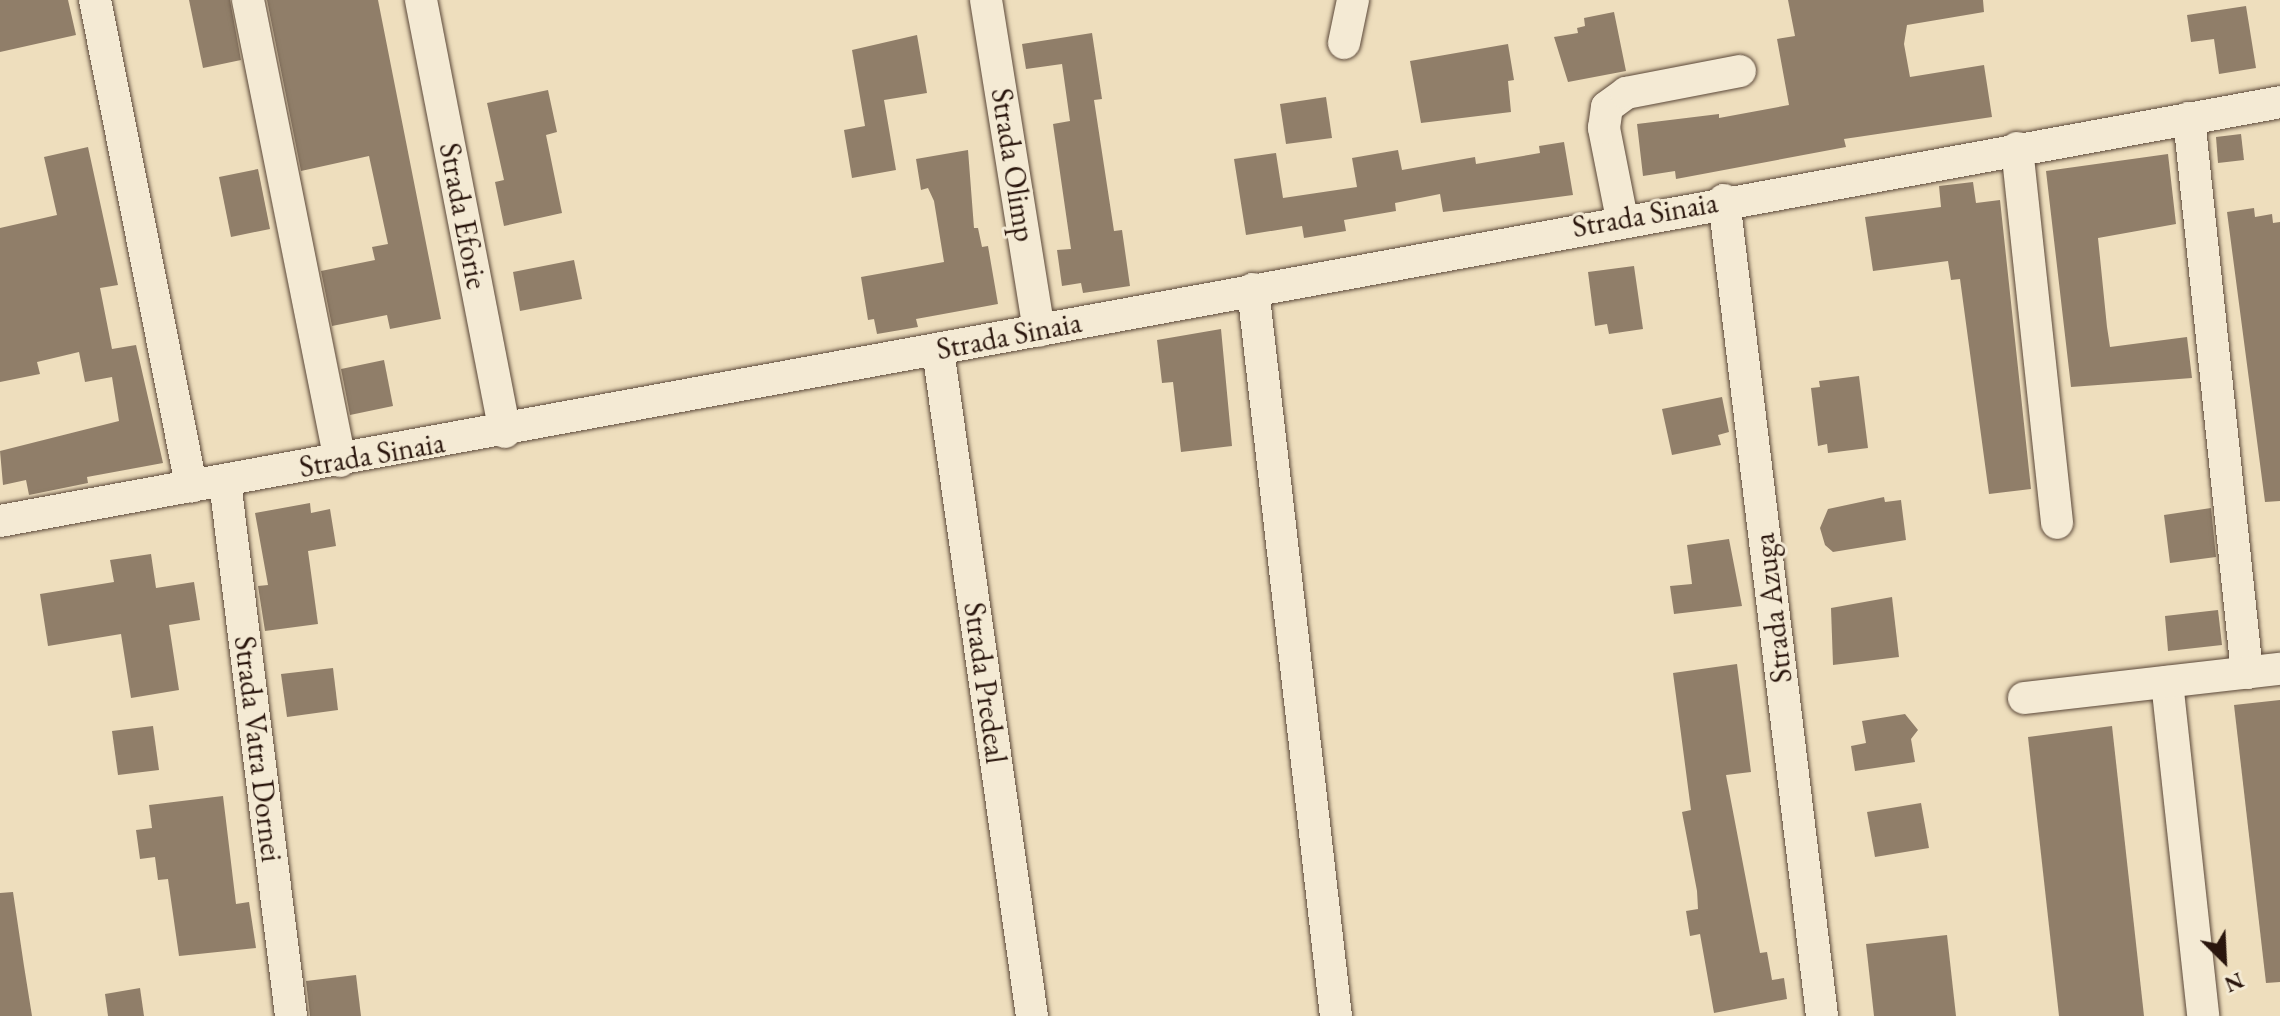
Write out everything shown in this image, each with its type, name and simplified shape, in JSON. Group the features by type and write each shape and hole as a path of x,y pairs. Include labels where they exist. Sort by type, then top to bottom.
{"street":[{"path":"95,0 191,487"},
{"path":"248,0 340,461"},
{"name":"Strada Eforie","path":"421,0 505,432"},
{"name":"Strada Olimp","path":"986,0 1039,331"},
{"path":"1344,43 1353,0"},
{"path":"1622,219 1604,128 1607,107 1626,93 1740,71"},
{"name":"Strada Sinaia","path":"0,521 505,432 1724,200 2280,102"},
{"path":"2189,118 2247,673"},
{"path":"2017,148 2057,523"},
{"name":"Strada Azuga","path":"1724,200 1822,1016"},
{"path":"1253,289 1336,1016"},
{"name":"Strada Predeal","path":"938,350 1032,1016"},
{"name":"Strada Vatra Dornei","path":"225,482 291,1016"},
{"path":"2024,698 2280,669"},
{"path":"2167,682 2203,1016"}],"building":[{"path":"0,0 68,0 76,35 0,52"},
{"path":"189,0 230,0 241,60 203,68"},
{"path":"267,0 378,0 441,319 390,329 387,315 332,326 321,271 375,260 372,247 388,244 369,156 301,171"},
{"path":"1788,0 1983,0 1984,12 1907,25 1904,44 1910,77 1984,65 1992,117 1844,139 1846,147 1676,179 1675,171 1643,176 1637,124 1719,114 1719,118 1789,105 1777,39 1795,36"},
{"path":"2246,6 2256,68 2219,74 2214,39 2191,42 2187,15"},
{"path":"1614,12 1626,71 1568,82 1554,37 1578,33 1577,28 1585,26 1584,18"},
{"path":"1092,33 1102,99 1094,100 1114,231 1122,230 1130,286 1083,293 1081,283 1062,286 1057,250 1071,249 1053,124 1070,121 1062,64 1026,69 1022,44"},
{"path":"917,35 927,93 884,100 896,170 852,178 844,130 865,126 852,50"},
{"path":"1508,44 1514,80 1508,81 1511,112 1421,123 1410,61"},
{"path":"548,90 557,132 546,135 562,213 504,226 495,182 504,180 487,103"},
{"path":"1326,97 1332,138 1286,144 1280,104"},
{"path":"2241,134 2244,160 2218,163 2216,137"},
{"path":"1564,142 1573,195 1443,212 1440,194 1395,203 1396,211 1344,220 1346,231 1304,238 1302,226 1246,235 1234,159 1276,153 1283,198 1357,187 1352,158 1398,150 1402,170 1475,157 1476,164 1540,153 1539,146"},
{"path":"88,147 118,285 100,288 112,349 136,345 163,463 87,477 88,483 29,495 26,480 3,485 0,451 119,421 112,377 85,382 79,352 37,362 40,374 0,382 0,228 57,215 44,157"},
{"path":"968,150 974,228 978,228 982,247 988,246 998,304 916,319 918,327 877,334 874,319 868,320 861,277 944,262 934,201 928,188 921,190 916,159"},
{"path":"2168,154 2176,224 2098,238 2107,327 2110,347 2187,337 2192,378 2071,387 2046,171"},
{"path":"258,169 270,229 231,237 219,177"},
{"path":"1973,182 1976,203 2000,200 2031,489 1989,494 1960,279 1951,280 1948,261 1873,271 1865,217 1941,207 1939,186"},
{"path":"2254,208 2255,217 2272,214 2273,223 2280,222 2280,501 2265,502 2227,212"},
{"path":"574,260 582,299 520,311 513,272"},
{"path":"1634,266 1643,329 1609,334 1607,324 1595,326 1588,272"},
{"path":"1221,329 1232,446 1181,452 1173,382 1162,383 1157,340"},
{"path":"384,360 393,406 350,415 341,369"},
{"path":"1859,376 1868,448 1828,453 1827,444 1818,446 1811,388 1820,387 1819,381"},
{"path":"1722,397 1729,432 1718,435 1721,445 1672,455 1662,409"},
{"path":"1884,497 1885,502 1901,500 1906,540 1833,552 1825,545 1820,528 1828,509"},
{"path":"310,503 311,513 330,509 336,546 308,551 318,624 265,631 258,586 268,585 255,513"},
{"path":"2211,508 2216,557 2170,563 2164,515"},
{"path":"1729,539 1742,606 1674,614 1670,586 1692,584 1687,545"},
{"path":"151,554 156,588 194,582 200,620 169,625 179,690 131,698 121,634 48,646 40,594 114,582 110,560"},
{"path":"1892,597 1899,657 1833,665 1831,608"},
{"path":"2218,610 2222,645 2168,651 2165,616"},
{"path":"1737,664 1751,772 1726,775 1760,953 1767,952 1772,980 1784,978 1787,999 1714,1013 1700,934 1690,936 1686,911 1698,909 1682,812 1691,810 1673,673"},
{"path":"333,668 338,710 287,717 281,674"},
{"path":"2280,700 2280,982 2266,983 2234,705"},
{"path":"1905,714 1918,730 1911,739 1915,762 1855,771 1851,746 1866,743 1862,721"},
{"path":"153,726 159,770 118,775 112,731"},
{"path":"2112,726 2144,1016 2059,1016 2028,737"},
{"path":"223,796 236,904 249,902 256,948 179,956 168,879 158,880 155,857 140,859 136,830 152,828 149,805"},
{"path":"1921,803 1929,848 1875,857 1867,812"},
{"path":"13,892 32,1016 0,1016 0,893"},
{"path":"1947,935 1956,1016 1874,1016 1866,944"},
{"path":"356,975 361,1016 310,1016 306,981"},
{"path":"140,988 144,1016 108,1016 105,994"}]}
